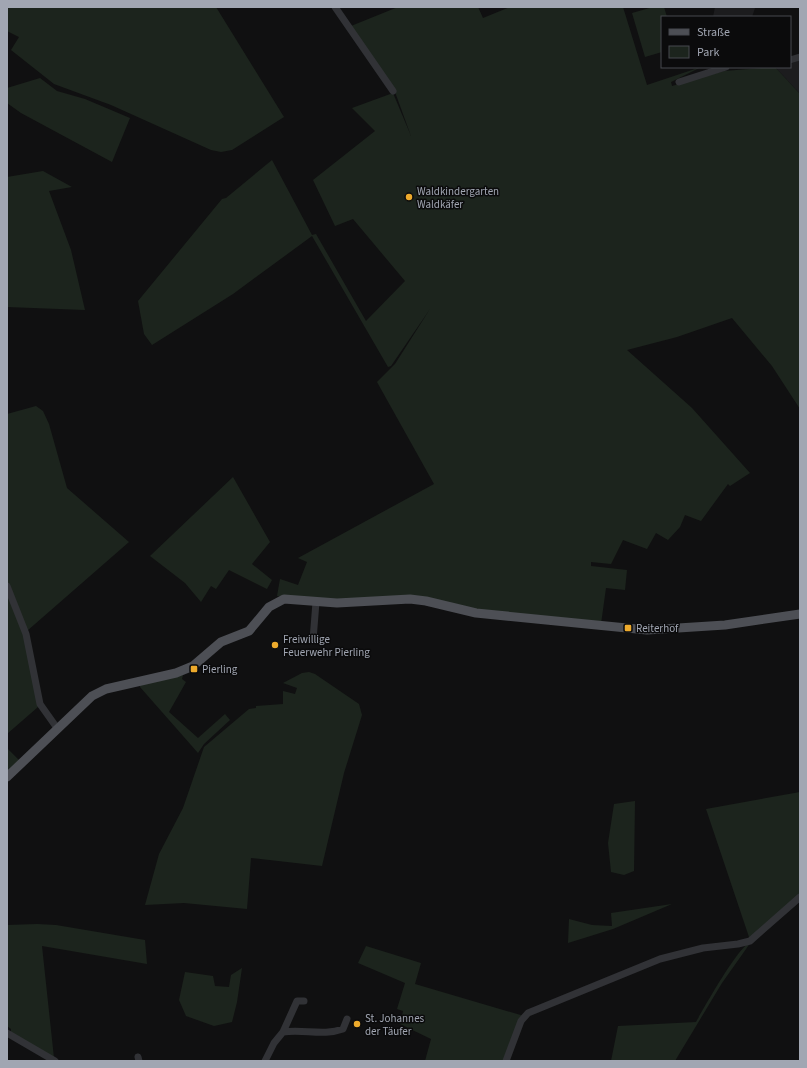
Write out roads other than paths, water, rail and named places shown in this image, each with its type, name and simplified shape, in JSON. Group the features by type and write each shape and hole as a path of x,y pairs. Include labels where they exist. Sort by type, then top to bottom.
{"main road":[{"path":"7,777 85,701 98,692 176,673 193,666 221,642 249,630 269,607 276,602 290,599 337,603 410,599 426,600 476,613 647,630 725,625 800,614"}],"street":[{"path":"335,7 393,91"},
{"path":"679,82 723,68"},
{"path":"7,586 26,634 40,704 57,728"},
{"path":"313,640 316,602"},
{"path":"506,1061 521,1021 528,1013 660,959 703,948 750,941 800,897"},
{"path":"265,1061 274,1043 283,1032 297,1001 304,1001"},
{"path":"283,1032 296,1030 332,1033 343,1029 347,1019"},
{"path":"7,1033 55,1061"}],"place":[{"name":"Waldkindergarten Waldkäfer","path":"409,197"},
{"name":"Reiterhof","path":"628,628"},
{"name":"Freiwillige Feuerwehr Pierling","path":"275,645"},
{"name":"Pierling","path":"194,669"},
{"name":"St. Johannes der Täufer","path":"357,1024"}]}
